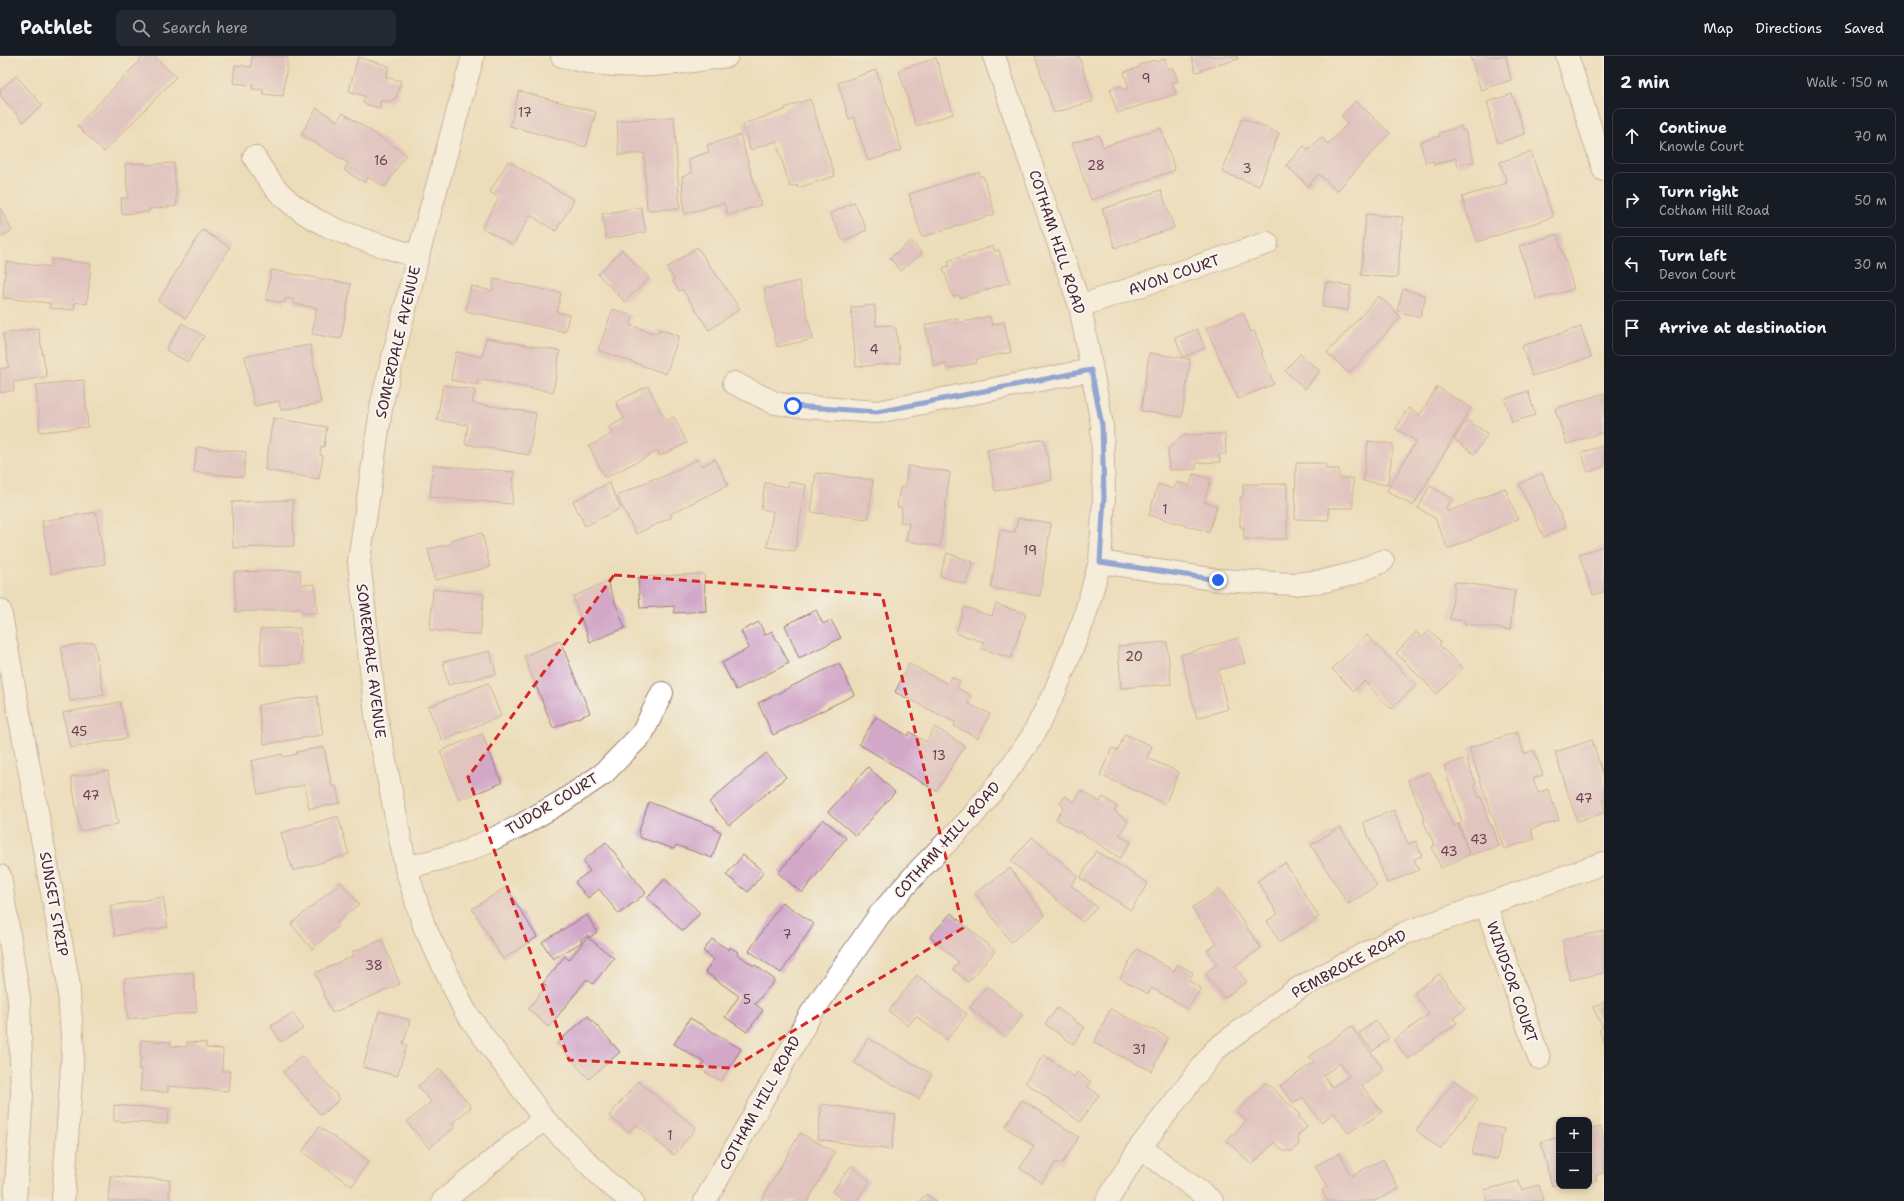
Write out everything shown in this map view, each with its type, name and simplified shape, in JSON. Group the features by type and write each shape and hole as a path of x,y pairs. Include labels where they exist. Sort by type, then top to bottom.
{"street":[{"name":"SOMERDALE AVENUE","path":"472,56 418,257 382,402 359,561 376,715 406,868 424,926 465,1011 544,1120 608,1183 632,1201"},
{"path":"562,56 572,59 632,66 686,63 727,56"},
{"name":"COTHAM HILL ROAD","path":"705,1201 812,1012 880,914 921,868 971,818 1002,779 1032,737 1055,691 1084,619 1100,562 1104,497 1102,425 1080,306 994,56"},
{"path":"1567,56 1604,170"},
{"path":"254,157 278,192 301,212 330,227 418,257"},
{"name":"AVON COURT","path":"1080,306 1267,243"},
{"path":"734,383 775,403 793,406 877,412 1091,370"},
{"path":"1100,562 1218,580 1294,584 1324,581 1352,574 1383,561"},
{"name":"SUNSET STRIP","path":"0,610 68,980 72,1050 63,1201"},
{"name":"TUDOR COURT","path":"406,868 465,852 518,827 563,801 603,774 642,734 662,693"},
{"name":"PEMBROKE ROAD","path":"1107,1201 1140,1147 1216,1049 1297,989 1405,934 1604,863"},
{"path":"0,876 20,999 22,1094 15,1201"},
{"name":"WINDSOR COURT","path":"1486,905 1539,1058"},
{"path":"443,1201 544,1120"},
{"path":"1140,1147 1212,1201"}],"highlighted area":[{"path":"614,575 882,595 963,928 732,1068 569,1060 468,777"}],"building":[{"path":"144,56 154,56 176,77 104,152 77,126"},
{"path":"252,56 288,56 283,96 263,94 263,90 252,89 253,85 233,83 235,65 251,67"},
{"path":"1035,56 1079,56 1093,101 1054,113"},
{"path":"1191,56 1237,56 1238,59 1196,72"},
{"path":"1470,56 1506,56 1511,80 1481,90"},
{"path":"358,57 389,66 386,77 401,81 396,98 388,102 381,100 379,108 363,103 365,96 349,91"},
{"path":"936,58 953,114 916,126 899,70"},
{"path":"1165,59 1168,69 1173,68 1178,81 1172,83 1176,94 1117,113 1110,89 1121,86 1122,90 1129,88 1124,72 1140,67 1139,65 1154,60 1155,62"},
{"path":"876,70 902,150 868,161 854,117 849,119 838,83"},
{"path":"16,76 42,105 23,122 0,95 0,90"},
{"path":"519,91 596,112 586,147 510,126"},
{"path":"1512,94 1525,134 1498,143 1489,115 1491,114 1487,102"},
{"path":"810,99 835,176 798,188 797,185 790,187 776,141 750,150 743,124 785,110 785,108"},
{"path":"1356,101 1390,133 1337,191 1319,174 1308,186 1286,165 1304,146 1309,150 1321,137 1328,144 1348,123 1341,116"},
{"path":"317,108 337,121 343,113 406,154 385,187 368,177 365,183 344,170 348,163 301,134"},
{"path":"674,117 680,209 647,210 644,153 619,155 617,121"},
{"path":"1242,118 1279,133 1259,186 1222,172"},
{"path":"1461,126 1462,131 1465,130 1474,161 1458,166 1456,158 1434,165 1433,161 1426,163 1420,142 1440,136 1439,133"},
{"path":"1161,128 1175,170 1091,200 1072,143 1099,135 1103,147"},
{"path":"740,135 761,205 728,215 724,203 684,214 682,177 692,173 688,159 709,152 707,145"},
{"path":"1531,152 1553,217 1477,242 1462,197 1507,183 1500,162"},
{"path":"508,161 574,200 556,231 530,215 513,245 482,228 499,198 490,192"},
{"path":"146,163 145,165 174,163 177,206 149,209 149,212 122,214 121,198 128,198 125,164"},
{"path":"979,172 980,177 983,176 995,214 922,237 909,194"},
{"path":"1161,190 1174,228 1115,248 1102,209"},
{"path":"854,202 867,230 843,241 830,214"},
{"path":"641,207 646,232 606,239 602,214"},
{"path":"0,208 12,231 0,237"},
{"path":"1366,214 1403,217 1397,278 1361,275"},
{"path":"202,230 230,247 186,318 158,301"},
{"path":"1557,234 1574,289 1537,300 1519,246"},
{"path":"911,241 922,253 901,271 890,258"},
{"path":"993,246 995,251 999,250 1010,282 960,298 959,295 953,297 943,268 949,266 948,261"},
{"path":"697,247 740,309 709,330 682,289 679,291 667,268"},
{"path":"622,250 649,278 625,302 598,274"},
{"path":"52,259 91,264 87,304 75,302 74,310 49,308 50,303 3,298 6,262 51,267"},
{"path":"271,270 351,284 341,339 312,334 317,308 294,304 295,300 285,298 285,303 266,300"},
{"path":"494,279 561,293 557,312 569,315 565,332 466,311 471,286 492,291"},
{"path":"799,281 813,339 777,347 764,289"},
{"path":"1326,282 1351,286 1348,310 1322,307"},
{"path":"1403,289 1426,296 1420,317 1397,311"},
{"path":"1379,296 1401,317 1349,373 1327,353"},
{"path":"875,305 876,326 891,325 896,329 900,363 856,367 851,307"},
{"path":"613,309 633,316 630,325 657,334 659,329 679,336 666,374 598,350"},
{"path":"1243,312 1251,332 1254,331 1263,352 1261,353 1274,384 1238,399 1206,328"},
{"path":"990,316 992,325 1004,322 1011,352 976,359 977,363 947,369 946,363 934,366 925,325 957,318 958,323"},
{"path":"182,323 204,336 188,362 166,350"},
{"path":"1581,327 1591,357 1532,376 1522,346"},
{"path":"38,328 47,377 13,382 14,390 0,393 0,369 9,367 3,334"},
{"path":"1197,329 1205,348 1183,357 1175,338"},
{"path":"486,338 560,351 553,392 478,379 477,385 451,380 456,352 482,357"},
{"path":"310,345 321,403 281,410 279,401 254,406 245,356"},
{"path":"1149,353 1190,359 1182,417 1141,411"},
{"path":"1300,354 1320,371 1305,389 1285,371"},
{"path":"84,380 88,427 40,432 36,385"},
{"path":"443,385 475,390 472,403 536,413 529,455 465,444 468,425 437,420"},
{"path":"648,386 666,421 674,417 687,443 660,456 658,451 605,478 589,446 613,434 609,427 624,419 616,402"},
{"path":"1437,387 1471,408 1413,506 1387,491 1416,441 1396,429 1408,408 1420,415"},
{"path":"1528,391 1535,415 1512,422 1505,399"},
{"path":"1604,393 1604,432 1567,444 1555,409"},
{"path":"273,418 327,427 324,447 321,446 320,455 323,456 319,479 265,470"},
{"path":"1467,420 1488,434 1474,454 1454,439"},
{"path":"1225,434 1226,454 1219,454 1220,462 1196,463 1196,469 1169,470 1168,449 1184,435"},
{"path":"1044,439 1052,480 995,491 987,450"},
{"path":"1368,441 1393,444 1388,485 1363,481"},
{"path":"1604,445 1604,466 1588,472 1582,453"},
{"path":"197,447 246,452 243,477 194,472"},
{"path":"698,459 702,466 715,459 728,485 670,514 672,517 636,534 617,496 655,478 656,480"},
{"path":"1296,463 1326,463 1326,469 1339,469 1339,478 1353,478 1353,508 1328,508 1329,520 1295,519"},
{"path":"433,465 514,472 512,504 430,497"},
{"path":"908,466 950,472 940,546 906,541 909,523 900,522 902,508 897,507 900,487 905,488"},
{"path":"816,473 873,480 868,519 811,512"},
{"path":"1542,473 1566,527 1544,537 1519,484"},
{"path":"1193,474 1211,479 1204,502 1217,506 1209,532 1149,515 1158,484 1174,489 1177,482 1190,486"},
{"path":"789,482 806,485 795,551 767,547 773,511 761,509 765,483 788,487"},
{"path":"609,483 621,508 585,526 573,501"},
{"path":"1243,484 1287,484 1287,539 1244,539 1243,527 1240,527 1240,497 1243,497"},
{"path":"1430,486 1452,499 1446,507 1448,512 1505,488 1518,519 1448,549 1435,518 1418,508"},
{"path":"293,500 294,546 233,548 232,502"},
{"path":"96,512 105,564 51,574 42,521"},
{"path":"1018,518 1051,523 1040,596 991,588 1000,530 1015,532"},
{"path":"482,533 490,567 435,580 428,549 452,544 451,540"},
{"path":"1604,546 1604,592 1593,595 1579,554"},
{"path":"947,553 973,562 966,584 940,576"},
{"path":"300,570 301,585 315,584 317,613 302,613 301,609 236,612 234,572"},
{"path":"704,574 706,611 674,613 674,606 640,608 638,577"},
{"path":"607,581 625,628 590,642 573,597"},
{"path":"1455,582 1515,590 1510,630 1465,624 1465,621 1450,619"},
{"path":"433,589 484,594 480,635 430,630"},
{"path":"996,604 1026,614 1011,658 982,649 984,642 956,633 964,607 992,616"},
{"path":"816,610 823,624 831,620 841,638 799,658 785,625"},
{"path":"759,622 765,635 772,631 789,663 736,690 722,663 749,648 741,631"},
{"path":"300,628 301,664 261,665 260,629"},
{"path":"1430,630 1441,642 1439,645 1463,668 1437,694 1396,653 1416,632 1422,638"},
{"path":"1367,635 1416,685 1391,709 1364,681 1354,691 1332,669"},
{"path":"1238,638 1245,663 1218,670 1228,709 1197,718 1181,655"},
{"path":"560,641 590,713 553,728 524,656"},
{"path":"94,642 104,695 70,701 61,647"},
{"path":"1167,642 1171,684 1121,688 1118,646"},
{"path":"490,651 496,674 448,685 443,662"},
{"path":"839,663 854,695 773,735 758,703"},
{"path":"909,664 948,684 952,677 960,681 957,688 971,695 967,703 990,714 978,738 954,726 956,723 895,692"},
{"path":"488,683 501,716 442,740 428,707"},
{"path":"317,696 323,735 264,744 258,705"},
{"path":"120,702 127,738 70,748 63,713"},
{"path":"876,717 908,736 910,732 926,742 935,727 965,746 936,791 859,744"},
{"path":"1517,732 1524,754 1534,750 1543,775 1533,778 1538,793 1548,789 1559,820 1531,829 1534,839 1504,849 1469,748"},
{"path":"482,734 502,783 459,800 440,751"},
{"path":"1125,734 1152,746 1147,758 1179,772 1165,804 1100,775 1112,748 1118,750"},
{"path":"1592,740 1604,777 1604,813 1577,821 1555,752"},
{"path":"324,747 332,787 336,786 340,803 309,809 305,785 258,794 251,761 283,754 283,757 297,754 296,752"},
{"path":"766,753 786,777 729,825 709,802"},
{"path":"1466,758 1476,784 1474,784 1479,798 1481,797 1490,826 1492,825 1499,846 1470,855 1459,823 1462,822 1444,766"},
{"path":"868,767 895,792 856,836 828,812"},
{"path":"108,771 118,824 80,831 71,777"},
{"path":"1430,772 1453,826 1458,824 1469,855 1441,868 1432,847 1435,846 1423,820 1425,820 1408,780"},
{"path":"1081,790 1100,802 1103,797 1117,806 1114,811 1128,821 1119,835 1131,842 1120,858 1079,831 1078,833 1056,819 1064,807 1060,804 1065,796 1074,802"},
{"path":"649,802 715,827 714,829 721,832 712,858 676,845 674,849 641,838 638,833"},
{"path":"1394,810 1408,844 1416,841 1422,856 1414,859 1419,870 1387,883 1363,822"},
{"path":"338,816 349,854 293,871 281,833"},
{"path":"823,819 846,838 802,893 778,873"},
{"path":"1340,827 1377,886 1348,904 1311,845"},
{"path":"1032,837 1078,876 1071,885 1097,907 1083,922 1011,861"},
{"path":"606,842 646,893 619,914 599,889 588,898 575,882 590,871 583,861"},
{"path":"1096,851 1148,883 1131,910 1080,878"},
{"path":"743,855 764,872 748,892 726,875"},
{"path":"1285,863 1319,917 1280,942 1267,921 1278,914 1257,881"},
{"path":"1010,868 1045,916 1011,942 975,893"},
{"path":"665,879 700,913 683,931 647,898"},
{"path":"341,882 359,904 336,923 338,926 312,949 291,924"},
{"path":"506,887 537,937 503,959 472,909"},
{"path":"1220,889 1261,948 1235,966 1247,982 1224,998 1205,973 1217,964 1207,950 1217,944 1192,908"},
{"path":"163,897 168,927 115,936 110,906"},
{"path":"782,902 814,924 781,973 749,951"},
{"path":"951,913 995,951 968,982 953,969 959,962 930,937"},
{"path":"587,915 597,932 589,938 588,935 581,940 582,942 553,959 542,942"},
{"path":"1604,931 1604,973 1570,980 1562,940"},
{"path":"587,937 614,958 593,984 587,979 549,1027 528,1009 546,986 543,983 565,956 569,960"},
{"path":"712,939 729,950 730,947 738,952 737,954 775,980 755,1004 763,1010 747,1032 725,1017 739,996 705,972 714,959 703,951"},
{"path":"382,940 400,984 332,1013 315,973 354,956 352,952"},
{"path":"1137,949 1174,971 1178,964 1193,973 1189,981 1201,988 1188,1009 1152,988 1148,994 1120,978"},
{"path":"193,972 197,1012 128,1019 124,979"},
{"path":"1439,974 1465,1009 1453,1018 1457,1023 1408,1059 1394,1040 1429,1014 1414,993"},
{"path":"917,975 967,1014 947,1040 916,1016 908,1026 889,1011"},
{"path":"987,986 1023,1015 1005,1037 970,1008"},
{"path":"1604,1002 1604,1043 1599,1030 1603,1028 1593,1007"},
{"path":"1057,1008 1085,1028 1073,1044 1045,1024"},
{"path":"1110,1009 1168,1037 1152,1071 1094,1043"},
{"path":"379,1011 410,1020 403,1044 407,1045 397,1076 363,1067"},
{"path":"293,1013 303,1029 281,1042 271,1026"},
{"path":"588,1016 620,1052 589,1079 557,1043"},
{"path":"690,1018 741,1049 721,1081 700,1069 704,1062 674,1044"},
{"path":"1376,1021 1389,1038 1373,1051 1359,1033"},
{"path":"1351,1026 1384,1070 1362,1086 1382,1112 1362,1126 1361,1125 1348,1133 1334,1113 1321,1122 1303,1097 1294,1103 1280,1086 1314,1062 1309,1057","holes":["1340,1063 1349,1076 1332,1087 1324,1075"]},
{"path":"868,1038 932,1074 919,1099 854,1063"},
{"path":"141,1040 171,1042 171,1046 187,1047 187,1042 206,1043 206,1048 223,1049 222,1071 230,1071 228,1091 168,1086 168,1092 140,1091 142,1070 139,1070 140,1059 142,1059 142,1055 140,1056"},
{"path":"1044,1055 1074,1077 1077,1072 1091,1082 1088,1087 1099,1095 1080,1122 1025,1082"},
{"path":"302,1056 340,1099 321,1115 283,1072"},
{"path":"440,1069 471,1107 452,1123 455,1127 429,1148 407,1122 431,1102 418,1086"},
{"path":"1455,1080 1478,1099 1440,1149 1416,1130"},
{"path":"638,1081 696,1128 674,1155 636,1124 629,1132 609,1116"},
{"path":"1266,1082 1300,1115 1298,1117 1307,1127 1298,1135 1299,1144 1292,1151 1283,1151 1274,1142 1252,1165 1227,1141 1246,1121 1237,1112"},
{"path":"1022,1100 1079,1137 1061,1165 1056,1162 1042,1183 1020,1168 1034,1146 1005,1127"},
{"path":"822,1104 896,1115 891,1150 817,1139"},
{"path":"114,1105 169,1109 167,1124 114,1121"},
{"path":"1479,1123 1504,1129 1497,1159 1472,1154"},
{"path":"319,1127 369,1161 352,1186 302,1152"},
{"path":"1601,1127 1604,1140 1604,1173 1596,1175 1597,1181 1592,1182 1592,1153 1592,1129"},
{"path":"800,1133 835,1152 808,1201 761,1201"},
{"path":"1556,1138 1556,1185 1552,1186 1541,1142"},
{"path":"1340,1153 1351,1176 1383,1159 1399,1189 1375,1201 1327,1201 1322,1190 1327,1187 1315,1166"},
{"path":"851,1166 870,1181 856,1201 845,1201 832,1192"},
{"path":"110,1176 170,1180 169,1201 108,1201"},
{"path":"1519,1181 1521,1190 1539,1185 1543,1201 1487,1201 1484,1190"},
{"path":"926,1194 936,1201 920,1201"}],"route":[{"path":"793,406 877,412 1091,370 1102,425 1104,497 1100,562 1218,580"}]}
